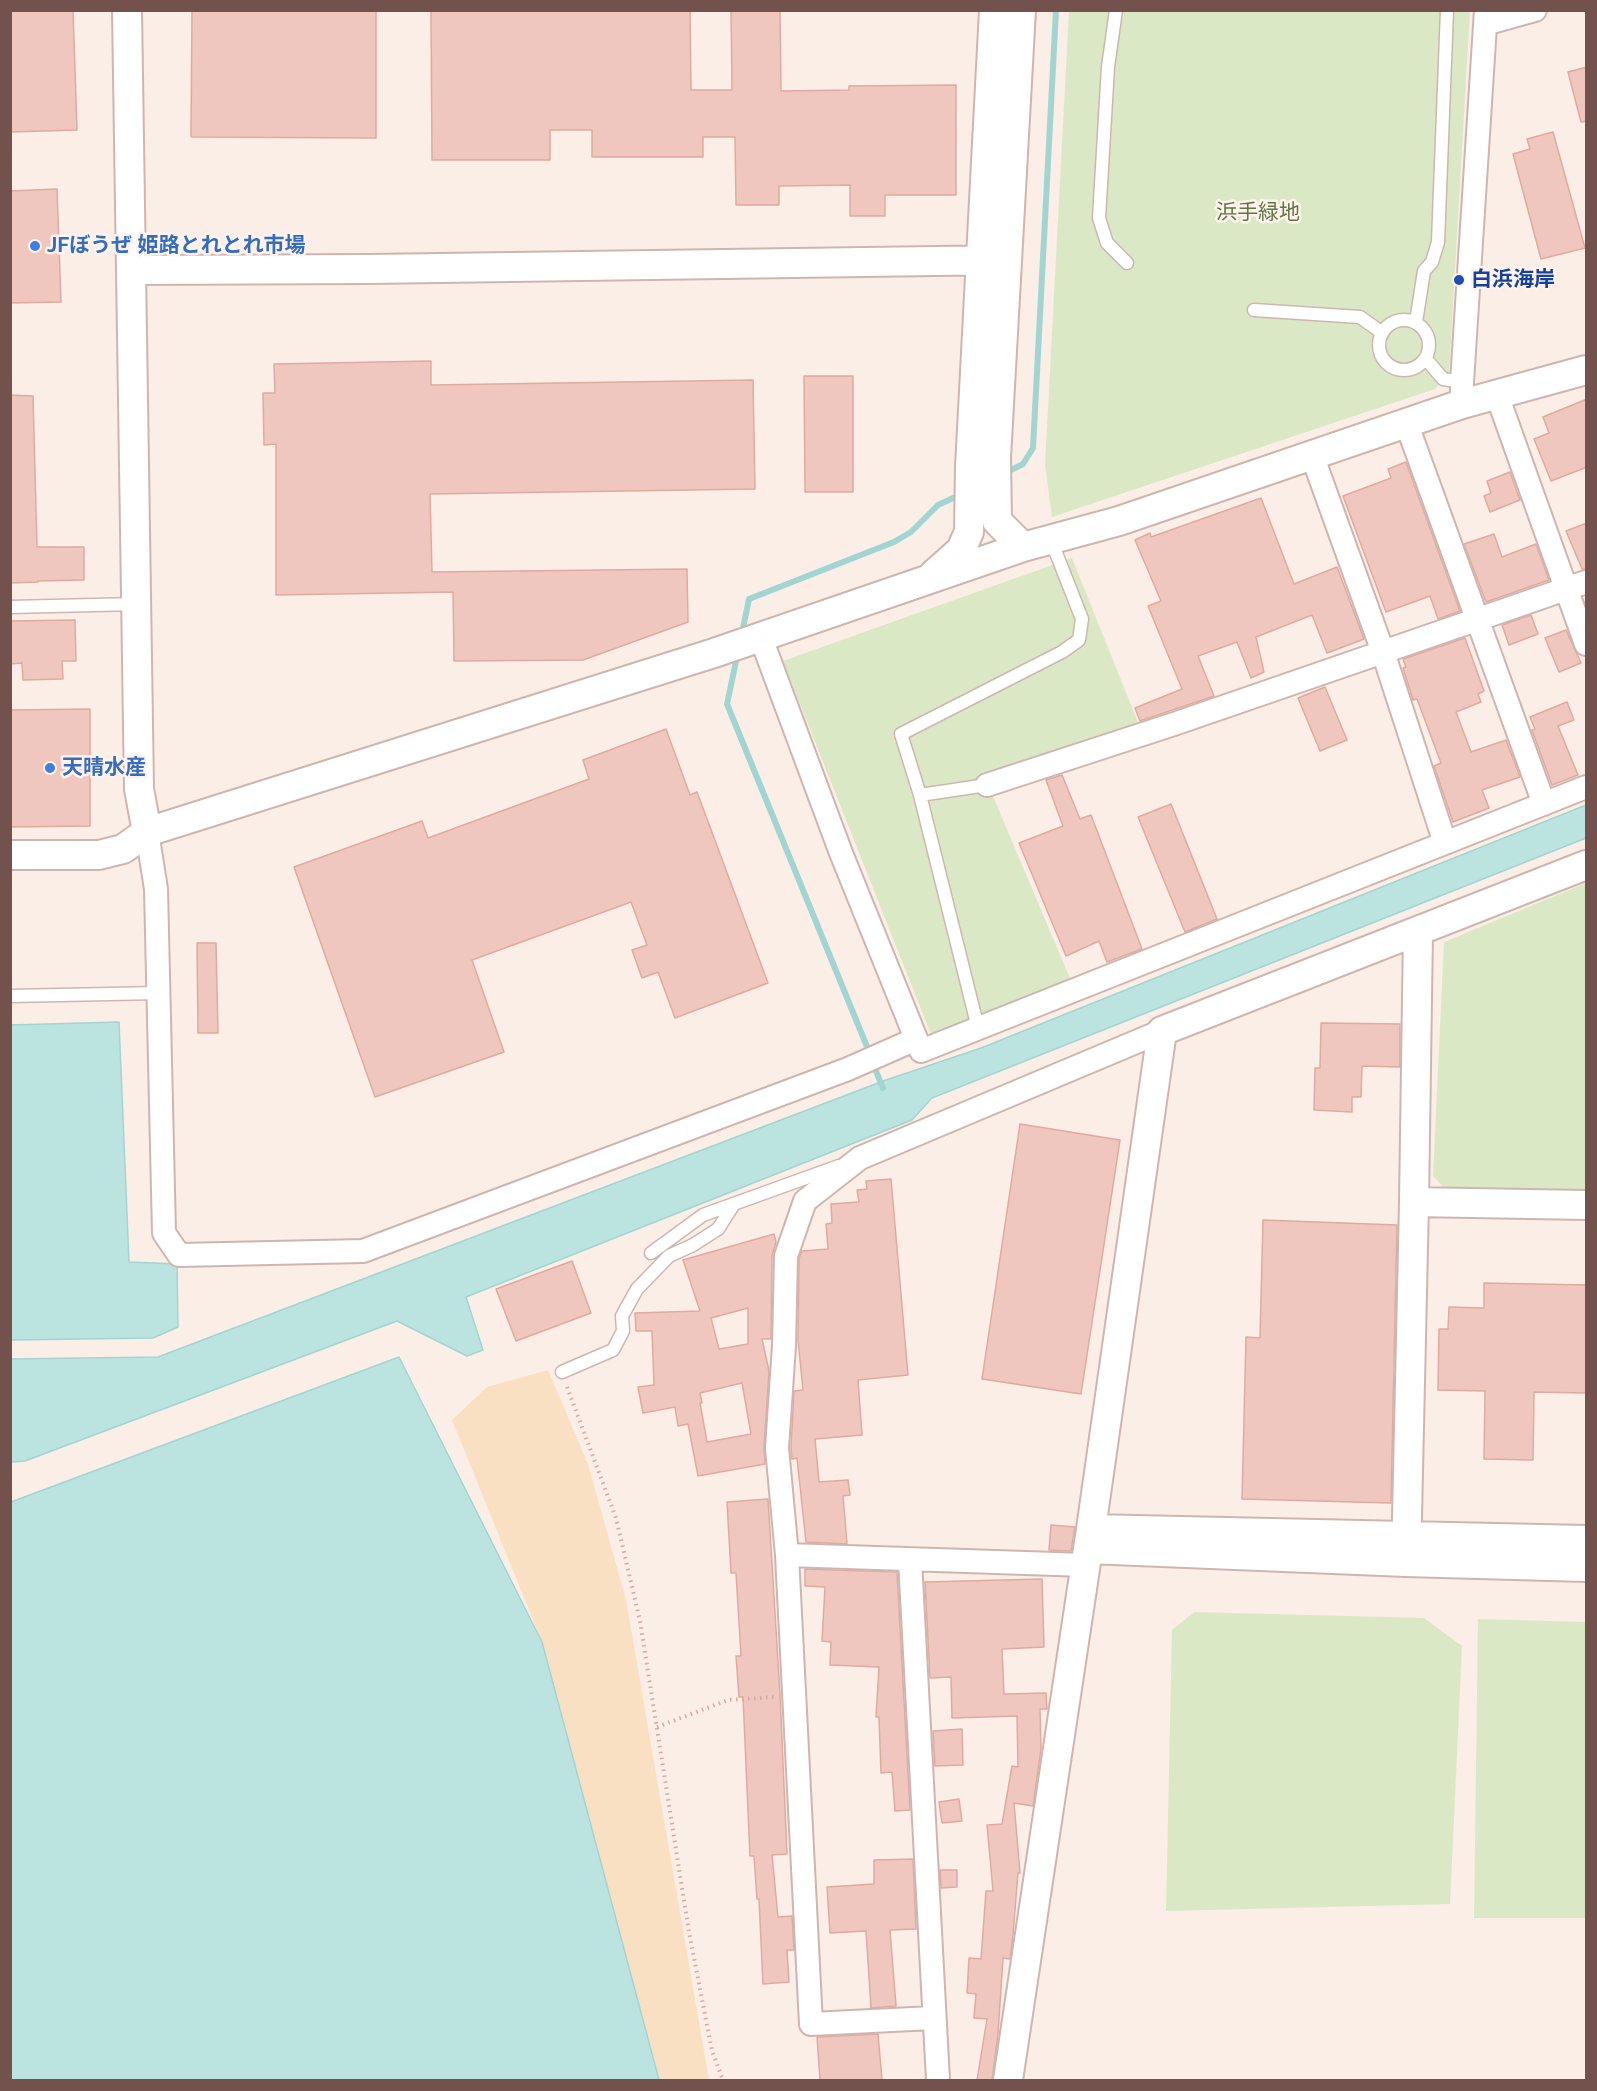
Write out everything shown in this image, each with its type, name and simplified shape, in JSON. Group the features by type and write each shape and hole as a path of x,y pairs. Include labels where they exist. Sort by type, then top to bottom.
{"street":[{"path":"127,10 140,789 156,889 164,1233 179,1256 363,1251 848,1069 916,1040"},
{"path":"994,10 994,260"},
{"path":"926,581 961,550 969,532 983,462 994,260 1021,10"},
{"path":"1462,393 1485,17 1535,10"},
{"path":"132,270 994,260"},
{"path":"10,855 99,855 123,849 147,832 761,638 1023,547 1119,521 1406,422 1462,393 1497,395 1587,370"},
{"path":"1497,395 1577,586 1587,644"},
{"path":"1406,422 1544,804"},
{"path":"1312,455 1383,652 1445,843"},
{"path":"983,462 997,521 1023,547"},
{"path":"969,532 976,545 990,558"},
{"path":"987,784 1174,724 1577,586"},
{"path":"761,638 841,853 921,1051 1587,787"},
{"path":"933,2018 811,2024 787,1556 777,1448 784,1346 786,1256 805,1201 860,1158 1162,1031 1587,865"},
{"path":"1407,1548 1418,931"},
{"path":"1008,2080 1162,1031"},
{"path":"1414,1202 1587,1205"},
{"path":"787,1556 910,1560 1088,1547 1407,1548 1587,1540"},
{"path":"1407,1548 1587,1567"},
{"path":"910,1560 938,2080"}],"lane":[{"path":"1116,10 1108,67 1099,218 1107,243 1127,263"},
{"path":"1416,322 1424,271 1432,262 1438,242 1447,10"},
{"path":"1254,310 1360,316 1381,332"},
{"path":"1397,319 1416,322 1426,332 1430,345 1426,359 1413,369 1398,370 1384,362 1378,347 1381,332 1397,319"},
{"path":"1426,359 1443,379 1462,393"},
{"path":"978,1028 920,795 901,734 1062,652 1080,640 1082,619 1051,540"},
{"path":"10,607 137,604"},
{"path":"920,795 987,784"},
{"path":"10,996 159,993"},
{"path":"651,1253 703,1215 860,1158"},
{"path":"561,1372 613,1350 623,1331 622,1316 638,1289 669,1256 693,1245 718,1229 734,1204"}],"path":[{"path":"561,1372 616,1518 640,1621 689,1932 712,2051 723,2080"},
{"path":"657,1727 728,1700 794,1696"}],"green space":[{"name":"浜手緑地","path":"1069,11 1470,11 1449,373 1435,389 1052,517 1045,465"},
{"path":"1072,558 1139,725 984,775 1072,983 932,1037 783,661"},
{"path":"1586,883 1586,1191 1445,1189 1433,1176 1444,942"},
{"path":"1194,1612 1424,1618 1462,1646 1450,1904 1166,1911 1172,1630"},
{"path":"1478,1619 1586,1622 1586,1918 1474,1918"}],"sand":[{"path":"548,1370 588,1464 626,1600 709,2080 659,2080 542,1642 452,1420 487,1387"}],"water":[{"path":"1586,805 1586,838 932,1098 912,1120 466,1297 483,1350 467,1356 397,1321 25,1461 11,1462 11,1359 158,1357 886,1080 981,1048"},
{"path":"119,1022 129,1262 177,1264 178,1327 153,1338 11,1340 10,1025"},
{"path":"399,1357 542,1642 659,2080 11,2080 11,1502"}],"building":[{"path":"10,10 73,10 77,130 10,132"},
{"path":"192,10 376,10 376,138 191,137"},
{"path":"431,10 690,10 691,90 732,90 731,10 780,10 781,91 849,90 849,86 956,85 956,195 885,195 885,216 850,216 850,185 779,186 779,205 736,205 735,137 703,137 703,157 592,157 592,130 550,130 550,160 432,160"},
{"path":"1587,67 1587,121 1581,122 1568,72"},
{"path":"1553,132 1585,248 1541,259 1513,154 1530,149 1527,139"},
{"name":"JFぼうぜ 姫路とれとれ市場","path":"57,189 61,302 10,303 10,191"},
{"path":"431,361 431,385 753,380 755,489 430,494 432,572 687,569 688,622 583,660 454,661 453,592 276,595 276,444 264,445 263,393 275,393 274,364"},
{"path":"804,376 853,376 853,492 805,492"},
{"path":"10,395 33,396 37,547 84,547 84,580 10,583"},
{"path":"1587,399 1587,467 1551,481 1534,439 1549,433 1543,417"},
{"path":"1406,462 1460,611 1438,619 1430,596 1386,612 1343,496 1391,478 1388,469"},
{"path":"1510,472 1520,500 1490,512 1484,496 1491,493 1487,481"},
{"path":"1261,498 1294,584 1337,567 1364,639 1327,653 1312,615 1256,637 1264,672 1251,678 1237,642 1198,656 1214,696 1140,721 1135,708 1182,689 1148,606 1161,601 1135,540 1150,533 1151,537"},
{"path":"1587,523 1587,569 1582,569 1566,531"},
{"path":"1494,534 1502,557 1536,544 1549,580 1486,602 1464,544"},
{"path":"1531,615 1538,634 1509,645 1502,625"},
{"path":"75,620 76,661 62,661 63,679 23,680 22,663 10,664 10,621"},
{"path":"1566,630 1581,663 1559,672 1545,638"},
{"path":"1465,638 1484,691 1478,694 1481,702 1456,712 1471,752 1506,740 1520,777 1482,790 1489,808 1453,822 1434,766 1441,763 1417,699 1413,700 1403,668 1406,667 1403,659"},
{"path":"1325,687 1347,740 1320,751 1298,698"},
{"path":"1567,702 1574,720 1558,726 1578,775 1552,785 1532,730 1535,729 1530,717"},
{"name":"天晴水産","path":"90,709 90,826 10,827 10,710"},
{"path":"666,729 690,795 697,792 768,983 675,1018 658,972 642,978 632,950 647,945 631,902 472,960 504,1052 375,1097 294,867 422,821 428,838 589,779 583,760"},
{"path":"1062,775 1080,819 1091,815 1142,949 1107,962 1099,941 1066,956 1019,843 1063,826 1046,780"},
{"path":"1171,804 1217,919 1185,932 1138,817"},
{"path":"197,943 216,943 218,1033 198,1033"},
{"path":"1321,1023 1400,1024 1400,1067 1362,1066 1361,1097 1352,1097 1352,1112 1314,1110 1315,1068 1320,1068"},
{"path":"1020,1124 1120,1140 1081,1394 982,1379"},
{"path":"891,1179 908,1375 858,1380 862,1435 815,1439 819,1482 848,1480 850,1495 843,1496 847,1544 806,1542 797,1458 792,1459 791,1448 794,1391 803,1390 798,1340 799,1258 802,1251 828,1249 826,1224 832,1223 831,1204 859,1202 857,1190 867,1189 866,1181"},
{"path":"1263,1220 1397,1225 1391,1503 1242,1499 1246,1337 1260,1338"},
{"path":"774,1234 776,1242 772,1256 771,1339 762,1339 769,1371 765,1464 698,1476 688,1424 678,1426 675,1407 643,1413 638,1387 654,1385 652,1331 636,1331 635,1313 700,1311 683,1260","holes":["748,1308 748,1344 719,1349 711,1318","742,1383 751,1434 707,1442 700,1393"]},
{"path":"572,1261 591,1313 516,1341 496,1289"},
{"path":"1484,1283 1587,1285 1587,1393 1534,1392 1533,1460 1484,1459 1485,1391 1438,1390 1439,1329 1448,1329 1449,1307 1484,1308"},
{"path":"768,1499 787,1854 772,1855 778,1917 792,1916 794,1950 787,1950 789,1982 763,1984 759,1899 757,1899 754,1856 750,1856 743,1697 739,1697 736,1656 741,1656 736,1573 731,1573 727,1502"},
{"path":"1051,1525 1075,1527 1071,1551 1049,1550"},
{"path":"805,1569 897,1572 910,1810 895,1811 892,1772 881,1773 879,1717 876,1717 879,1667 830,1665 831,1642 822,1641 825,1587 805,1586"},
{"path":"1042,1579 1044,1647 1002,1649 1004,1694 1046,1693 1047,1709 1040,1709 1041,1749 1033,1806 1014,1803 1020,1873 1018,1873 1010,1959 1003,1958 998,2034 992,2080 977,2080 987,2019 974,2018 976,1994 967,1993 969,1958 981,1959 986,1891 993,1891 987,1825 1002,1824 1012,1766 1018,1767 1017,1716 952,1718 951,1677 930,1678 925,1582"},
{"path":"962,1729 963,1765 935,1766 933,1731"},
{"path":"959,1799 962,1821 942,1823 939,1802"},
{"path":"913,1859 916,1929 890,1930 896,2006 871,2008 866,1931 830,1933 827,1887 874,1884 874,1860"},
{"path":"940,1870 957,1870 957,1887 941,1888"},
{"path":"878,2034 882,2080 820,2080 817,2037"}],"waterway":[{"path":"1003,474 1023,464 1033,448 1056,10"},
{"path":"742,633 749,599 894,542 911,532 938,505 962,494"},
{"path":"738,652 727,704 870,1054"},
{"path":"873,1064 883,1088"}],"place":[{"name":"JFぼうぜ 姫路とれとれ市場","path":"35,246"},
{"name":"白浜海岸","path":"1459,280"},
{"name":"天晴水産","path":"50,768"}]}
